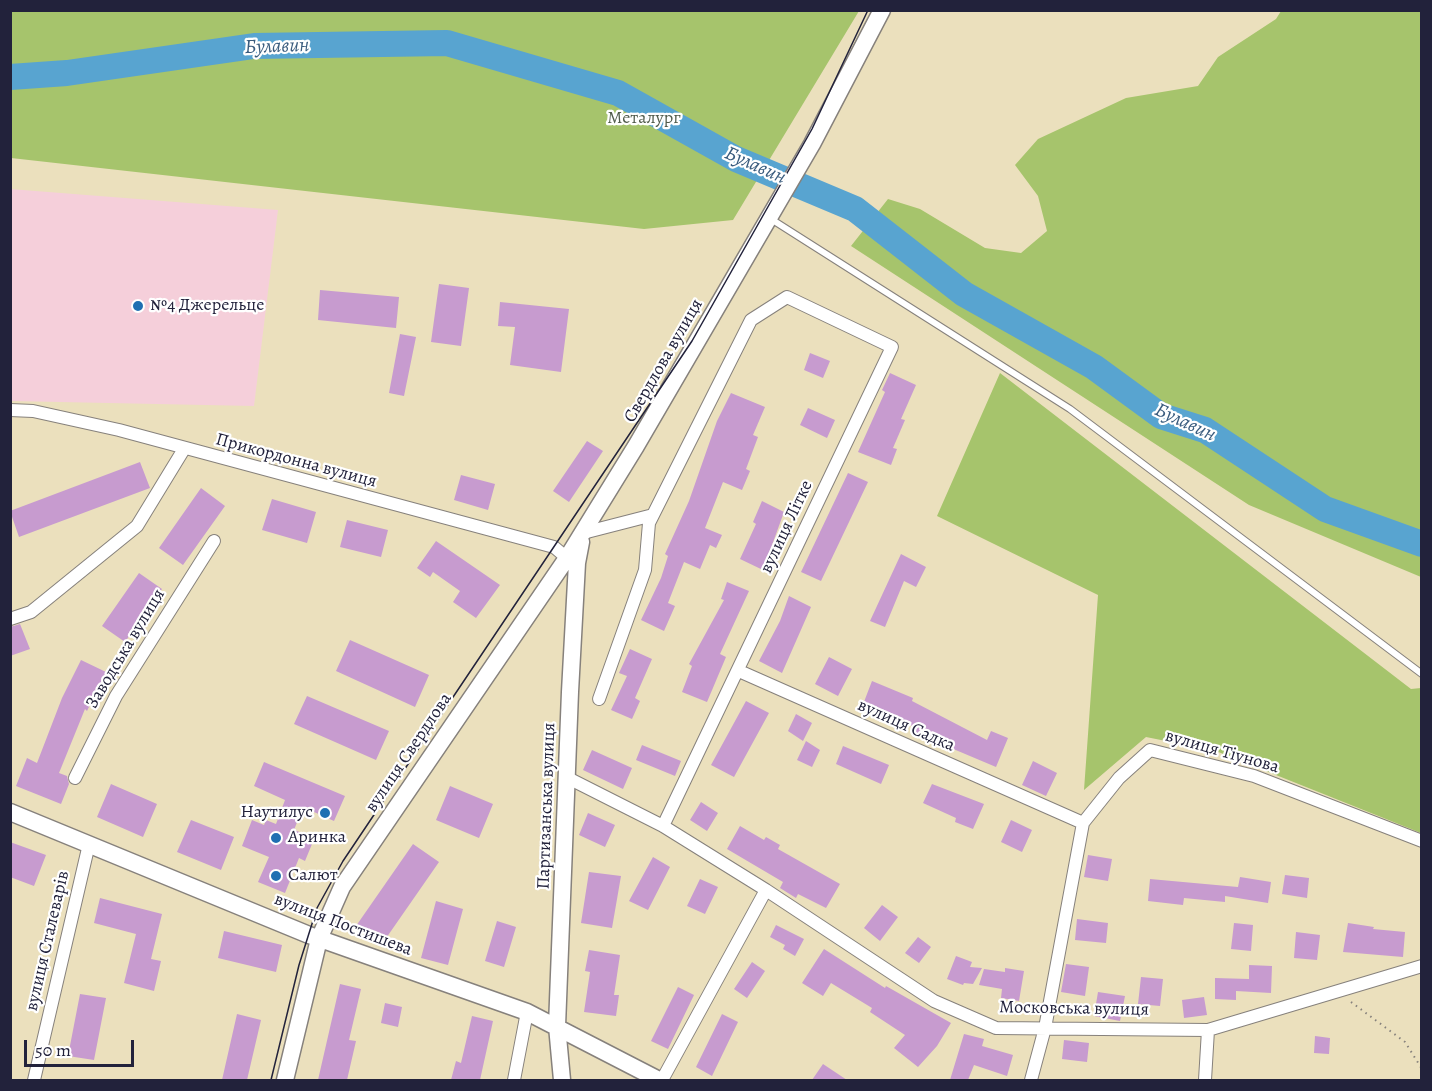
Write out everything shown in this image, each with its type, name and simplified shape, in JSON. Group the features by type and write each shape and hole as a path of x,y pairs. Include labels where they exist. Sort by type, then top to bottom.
{"street":[{"name":"Свердлова вулиця","path":"583,533 798,169 882,10"},
{"name":"вулиця Літке","path":"653,515 751,320 787,297 892,347 663,826"},
{"name":"Прикордонна вулиця","path":"10,410 76,419 554,547 567,558"},
{"path":"10,620 31,612 137,526 184,449"},
{"path":"583,533 653,515"},
{"path":"599,699 645,570 649,523 653,515"},
{"name":"вулиця Свердлова","path":"285,1080 319,939 342,887 583,533"},
{"name":"Партизанська вулиця","path":"562,1080 557,1026 575,590 583,533"},
{"name":"Заводська вулиця","path":"75,778 122,687 214,541"},
{"name":"вулиця Садка","path":"739,671 1083,823"},
{"name":"вулиця Тіунова","path":"1031,1080 1045,1028 1083,823 1119,778 1150,750 1254,776 1422,841"},
{"name":"Московська вулиця","path":"568,778 663,826 766,890 934,1001 996,1028 1208,1030 1422,966"},
{"name":"вулиця Постишева","path":"10,812 319,939 527,1012 660,1080"},
{"name":"вулиця Сталеварів","path":"34,1080 89,844"},
{"path":"660,1080 766,890"},
{"path":"514,1080 527,1012"},
{"path":"1204,1080 1208,1030"}],"lane":[{"path":"773,212 1070,409 1422,674"}],"path":[{"path":"1335,991 1405,1042 1422,1069"}],"shaded area":[{"name":"№4 Джерельце","path":"10,189 278,210 254,406 11,401"}],"green space":[{"name":"Металург","path":"11,10 859,11 733,220 644,229 11,158"},
{"path":"1281,11 1421,11 1421,577 1249,505 851,246 888,199 920,209 985,248 1021,253 1047,231 1038,196 1015,165 1038,139 1126,98 1198,86 1218,57 1276,19"},
{"path":"1000,373 1411,689 1421,688 1421,833 1216,751 1146,737 1084,790 1098,595 937,516"}],"building":[{"path":"439,284 469,288 461,346 431,342"},
{"path":"320,290 399,297 396,328 318,320"},
{"path":"500,302 569,309 561,372 510,365 515,327 498,326"},
{"path":"400,334 416,337 404,396 389,393"},
{"path":"810,353 830,361 823,378 804,370"},
{"path":"890,373 916,385 901,419 905,420 893,448 897,449 891,465 858,452 885,392 882,390"},
{"path":"731,393 765,407 753,435 758,437 746,469 750,471 742,490 723,482 705,528 722,535 716,548 710,545 700,569 684,562 668,603 675,606 664,631 641,620 661,578 668,556 665,554 689,501 717,421"},
{"path":"808,408 835,420 827,438 800,425"},
{"path":"587,441 603,451 569,502 553,491"},
{"path":"140,462 150,488 19,537 10,511"},
{"path":"848,473 868,482 821,581 801,572"},
{"path":"461,475 495,484 488,510 454,500"},
{"path":"201,488 225,506 183,565 159,548"},
{"path":"272,499 316,512 307,543 262,530"},
{"path":"762,501 784,512 763,570 740,559 756,524 753,522"},
{"path":"347,520 388,530 381,557 340,547"},
{"path":"436,541 500,585 476,618 453,602 460,591 433,572 430,577 417,568"},
{"path":"901,554 926,567 916,587 904,581 885,627 870,621"},
{"path":"139,573 162,589 125,642 102,626"},
{"path":"727,582 749,591 720,654 726,657 707,702 682,692 692,666 689,664 724,600 721,599"},
{"path":"789,596 811,607 782,673 759,661 780,621"},
{"path":"20,624 30,649 10,656 10,627"},
{"path":"350,640 429,675 415,707 336,671"},
{"path":"630,649 652,659 635,698 640,701 632,719 611,710 627,676 619,673"},
{"path":"829,657 852,669 838,696 815,684"},
{"path":"81,660 106,672 87,711 85,709 59,773 67,776 69,784 61,804 16,786 27,758 37,763 62,698"},
{"path":"872,681 913,698 912,701 987,740 991,731 1008,738 996,767 913,732 915,727 862,707"},
{"path":"307,696 389,731 376,760 294,724"},
{"path":"746,701 769,713 734,777 711,765"},
{"path":"796,714 812,723 803,741 788,731"},
{"path":"806,741 820,750 812,767 797,760"},
{"path":"642,745 681,761 675,776 636,760"},
{"path":"843,746 889,765 881,784 836,764"},
{"path":"592,750 632,768 623,789 583,770"},
{"path":"1033,761 1057,773 1046,796 1022,785"},
{"path":"264,762 345,796 334,821 303,807 294,830 308,835 306,841 312,844 305,861 299,858 285,893 258,882 269,857 242,846 252,820 264,825 266,820 276,824 285,800 254,786"},
{"path":"111,784 157,804 143,837 97,817"},
{"path":"932,784 984,804 973,829 955,822 956,818 923,803"},
{"path":"450,786 493,804 479,838 436,820"},
{"path":"701,802 718,813 707,831 690,820"},
{"path":"588,813 615,825 605,847 579,835"},
{"path":"191,820 234,837 221,870 177,852"},
{"path":"1011,820 1032,830 1022,852 1001,842"},
{"path":"740,826 764,840 766,837 780,845 778,849 840,884 826,908 798,894 796,898 780,888 783,882 727,849"},
{"path":"10,842 46,855 34,886 10,877"},
{"path":"413,844 439,862 382,944 356,926"},
{"path":"1088,855 1112,859 1108,881 1084,877"},
{"path":"653,857 670,867 648,910 629,901"},
{"path":"589,872 621,876 612,928 581,923"},
{"path":"1285,875 1309,878 1307,898 1282,894"},
{"path":"1240,877 1271,882 1268,903 1225,896 1225,902 1184,898 1183,905 1148,901 1150,879 1238,887"},
{"path":"700,879 718,887 705,914 687,906"},
{"path":"100,898 162,914 151,959 161,961 154,991 124,983 136,934 94,923"},
{"path":"436,901 463,909 448,965 421,958"},
{"path":"882,905 898,917 880,941 864,928"},
{"path":"1077,919 1108,923 1106,943 1075,940"},
{"path":"497,921 516,927 504,967 485,961"},
{"path":"1234,923 1253,925 1251,951 1231,949"},
{"path":"1348,923 1374,927 1373,929 1405,932 1403,957 1343,952"},
{"path":"776,925 804,939 795,956 783,949 785,945 770,937"},
{"path":"224,931 282,945 276,972 218,958"},
{"path":"1296,932 1320,935 1317,960 1294,958"},
{"path":"918,937 931,947 919,963 905,953"},
{"path":"824,949 885,988 886,986 951,1023 937,1046 918,1067 894,1048 905,1035 870,1012 872,1008 831,983 823,996 802,983"},
{"path":"589,950 620,955 614,995 619,995 616,1016 584,1012 590,972 585,971"},
{"path":"956,956 972,962 970,967 982,968 973,984 964,983 963,985 947,979"},
{"path":"752,962 765,971 747,998 734,989"},
{"path":"1066,964 1089,967 1085,996 1061,992"},
{"path":"1249,965 1272,966 1271,993 1236,991 1236,1000 1215,999 1215,978 1249,979"},
{"path":"1005,968 1024,971 1019,1001 1001,998 1002,989 979,985 984,969 1005,972"},
{"path":"1141,977 1163,979 1160,1006 1138,1004"},
{"path":"340,984 361,989 349,1040 356,1041 347,1080 318,1080"},
{"path":"678,987 694,995 668,1049 651,1041"},
{"path":"1098,992 1125,996 1120,1021 1094,1016"},
{"path":"80,994 106,998 94,1060 68,1056"},
{"path":"1204,997 1207,1015 1184,1018 1182,1000"},
{"path":"385,1003 402,1007 398,1027 381,1023"},
{"path":"237,1014 261,1020 247,1080 222,1080"},
{"path":"722,1014 738,1022 712,1076 696,1067"},
{"path":"472,1016 493,1021 480,1080 451,1080 456,1061 461,1063"},
{"path":"964,1034 984,1039 982,1046 1013,1055 1007,1076 974,1065 968,1080 950,1080"},
{"path":"1315,1036 1330,1038 1329,1054 1314,1053"},
{"path":"1064,1040 1089,1043 1087,1062 1062,1059"},
{"path":"823,1064 847,1080 812,1080"}],"waterway":[{"name":"Булавин","path":"10,77 67,73 254,46 447,43 618,93 736,159 855,209 964,294 1094,367 1161,416 1205,430 1325,509 1422,544"}],"tram line":[{"path":"271,1080 299,965 317,908 343,861 692,341 812,129 868,10"}],"place":[{"name":"№4 Джерельце","path":"138,306"},
{"name":"Наутилус","path":"325,813"},
{"name":"Аринка","path":"276,838"},
{"name":"Салют","path":"276,876"}]}
